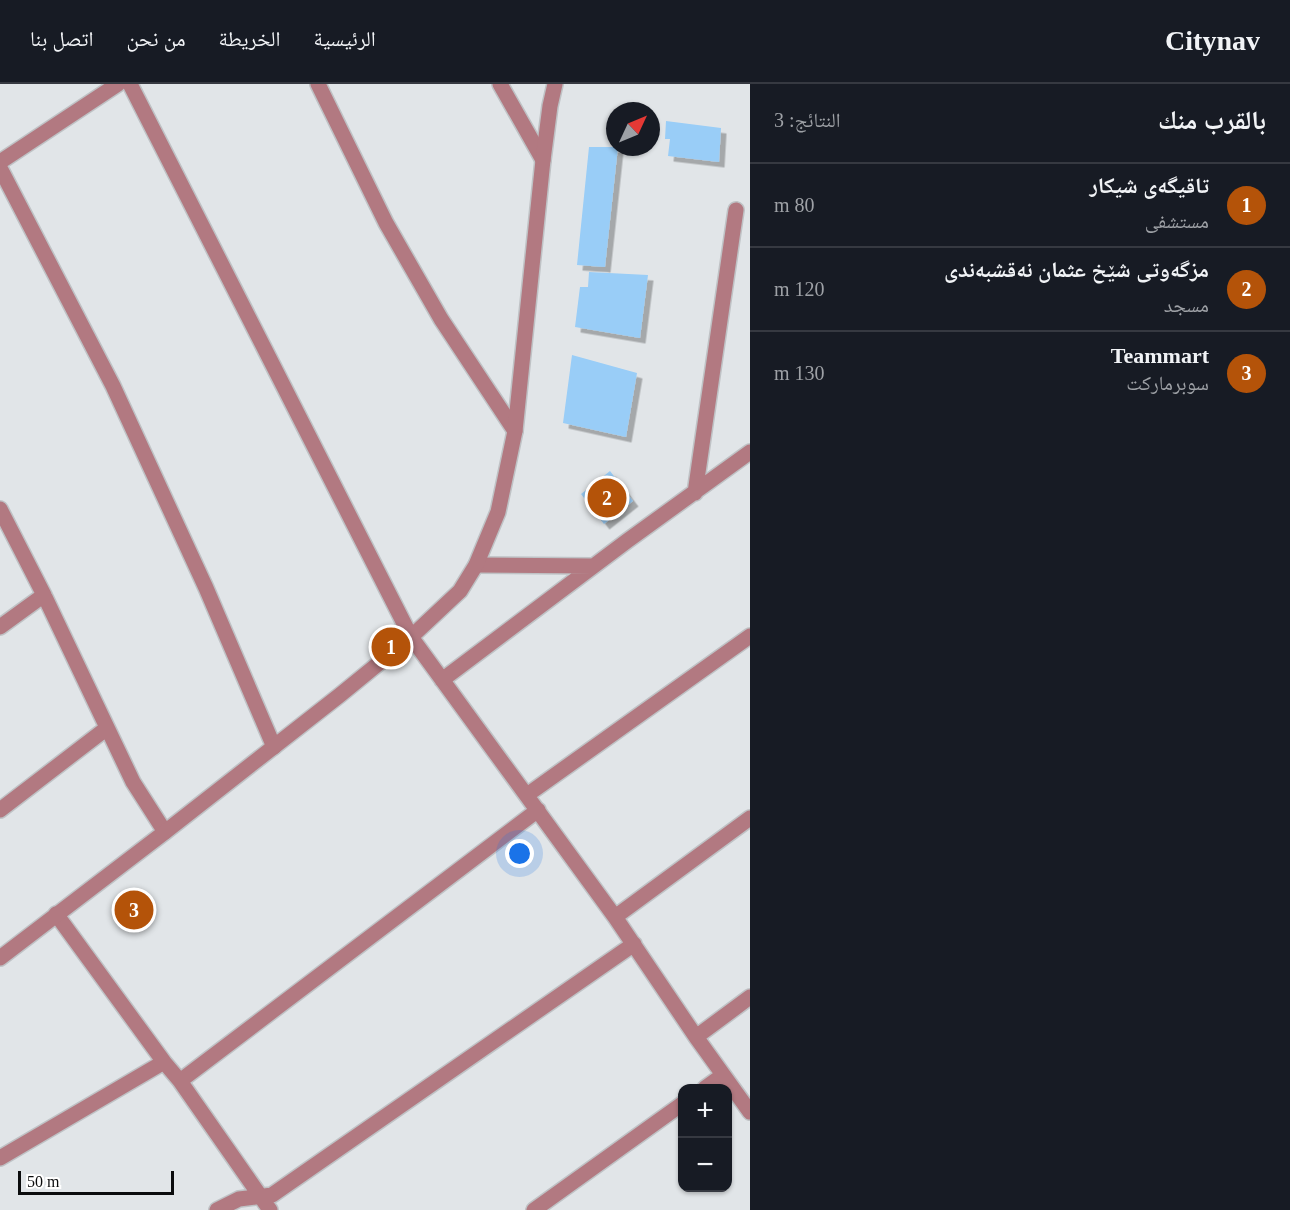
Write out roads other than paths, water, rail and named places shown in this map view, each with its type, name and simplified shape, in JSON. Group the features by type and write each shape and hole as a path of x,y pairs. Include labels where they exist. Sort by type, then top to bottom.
{"street":[{"path":"0,162 118,84"},
{"path":"130,84 411,637 528,795 750,1112"},
{"path":"318,84 386,223 441,320 515,431"},
{"path":"500,84 543,160"},
{"path":"0,958 274,747 411,637 460,591 476,565 498,512 515,431 543,160 555,84"},
{"path":"0,168 113,386 206,588 274,747"},
{"path":"695,493 736,210"},
{"path":"442,680 750,452"},
{"path":"0,508 133,782 165,832"},
{"path":"476,565 593,567"},
{"path":"0,627 44,595"},
{"path":"528,795 750,636"},
{"path":"0,810 107,728"},
{"path":"180,1081 538,810"},
{"path":"615,917 750,818"},
{"path":"56,914 180,1081 270,1210"},
{"path":"218,1210 238,1199 272,1195 634,944"},
{"path":"696,1037 750,998"},
{"path":"0,1158 164,1062"},
{"path":"712,1084 723,1076"},
{"path":"534,1210 678,1107"}],"place":[{"name":"مزگەوتی شێخ عثمان نەقشبەندی","path":"607,498"},
{"name":"تاقیگەی شیکار","path":"391,647"},
{"name":"Teammart","path":"134,910"}]}
